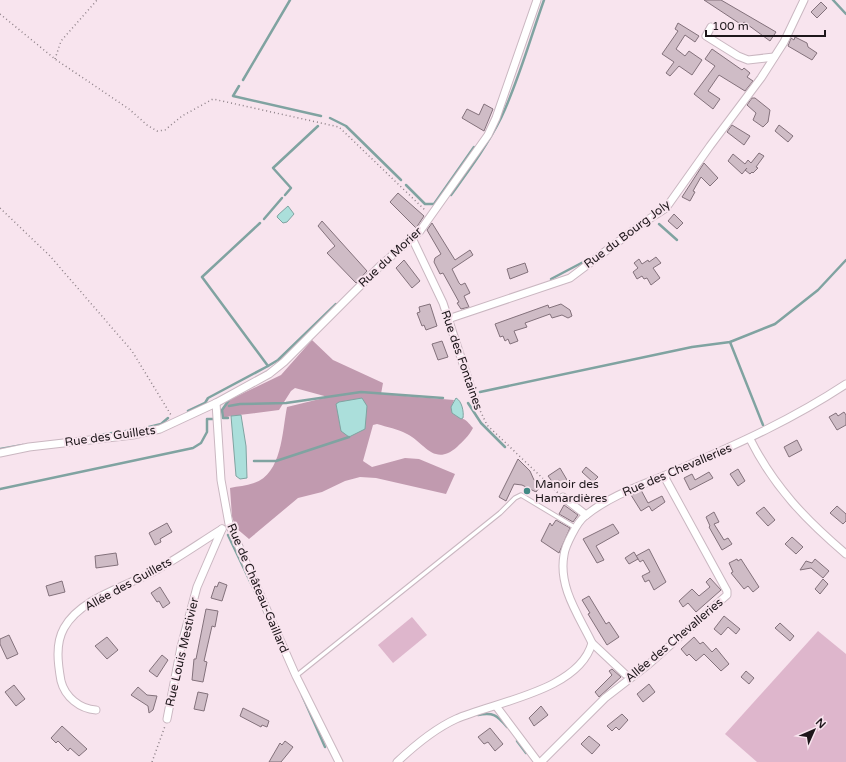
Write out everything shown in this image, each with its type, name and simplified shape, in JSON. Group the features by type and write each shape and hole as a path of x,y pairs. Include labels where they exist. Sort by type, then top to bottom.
{"street":[{"name":"Rue du Morier","path":"216,403 259,380 284,362 378,267 420,231 488,135 496,118 537,0"},
{"name":"Rue du Bourg Joly","path":"448,318 570,278 643,223 666,208 761,78 784,42 804,0"},
{"path":"711,26 706,36 738,56 748,60 774,57"},
{"name":"Rue des Fontaines","path":"412,238 443,303 474,397"},
{"name":"Rue des Chevalleries","path":"592,643 568,594 564,580 564,555 576,528 586,515 624,492 750,439 810,408 846,384"},
{"name":"Rue des Guillets","path":"0,453 29,447 133,436 176,423 216,403"},
{"name":"Rue de Château-Gaillard","path":"216,403 221,480 229,524 296,676 339,762"},
{"path":"750,439 776,484 790,501 846,554"},
{"name":"Allée des Chevalleries","path":"496,706 539,762 606,698 648,664 727,595 727,591 664,476"},
{"path":"563,497 586,515"},
{"path":"222,529 229,524"},
{"name":"Allée des Guillets","path":"96,710 86,709 75,704 62,684 58,660 59,640 64,627 85,606 157,570 222,529"},
{"name":"Rue Louis Mestivier","path":"167,719 181,647 197,587 222,529"},
{"path":"397,762 426,737 450,722 537,691 564,677 576,667 590,651 592,643 625,674"}],"lane":[{"path":"296,676 500,512 515,498 521,495 576,528"}],"path":[{"path":"55,58 61,41 96,0"},
{"path":"0,14 55,58 129,109 147,126 157,131 165,130 182,116 213,99 339,127 431,216"},
{"path":"0,208 50,256 132,351 153,382 176,423"},
{"name":"Rue des Fontaines","path":"474,397 487,425 563,497"},
{"name":"Rue Louis Mestivier","path":"152,762 161,740 167,719"}],"shaded area":[{"path":"288,206 294,214 287,222 283,223 277,217"},
{"path":"312,340 333,360 383,383 381,394 454,400 452,413 466,421 473,428 468,436 457,447 449,453 442,455 430,451 404,432 377,424 373,425 363,461 372,467 405,458 419,459 455,474 446,494 376,478 360,477 345,481 322,492 298,498 249,539 236,528 232,517 230,488 254,483 263,478 270,471 275,462 282,440 287,407 328,397 295,388 291,391 279,410 223,418 222,410 229,400 281,375"},
{"path":"362,398 367,406 365,429 349,437 341,431 336,404 339,402"},
{"path":"456,398 460,402 463,410 463,418 461,419 452,413 451,407"},
{"path":"241,415 246,446 247,478 240,479 236,476 231,416"},
{"path":"412,617 427,635 393,663 378,645"},
{"path":"818,631 846,654 846,762 757,762 725,734"}],"building":[{"path":"704,0 721,0 776,32 770,41 744,22 742,25"},
{"path":"821,2 827,8 817,18 811,12"},
{"path":"678,23 699,36 695,42 685,35 676,49 685,56 689,51 702,60 692,75 679,66 670,76 666,73 674,62 662,54 678,31 675,29"},
{"path":"795,37 807,43 808,47 817,53 812,60 788,46 791,38 794,40"},
{"path":"712,49 742,70 744,68 750,73 747,77 753,81 745,91 719,75 708,91 720,99 713,109 694,94 715,66 705,59"},
{"path":"752,98 755,98 770,110 768,122 763,127 753,120 756,113 747,105"},
{"path":"484,104 493,109 484,131 462,118 467,109 479,115"},
{"path":"732,125 750,136 744,145 727,132"},
{"path":"779,125 793,136 788,142 775,131"},
{"path":"759,153 764,156 756,167 758,168 753,173 752,172 750,174 745,170 742,174 728,161 733,154 745,164 748,160 751,163"},
{"path":"704,163 718,178 710,186 701,177 693,191 695,192 690,201 682,197"},
{"path":"398,193 424,216 416,228 390,202"},
{"path":"674,214 683,223 677,229 668,221"},
{"path":"322,221 367,271 356,283 327,253 335,246 318,226"},
{"path":"432,223 455,260 470,250 473,255 452,269 459,283 461,285 465,283 470,293 464,296 469,307 461,309 457,303 459,302 443,273 440,274 434,262 435,258 441,254 427,230"},
{"path":"656,257 661,263 653,268 660,278 651,285 647,278 644,279 642,276 637,279 633,272 638,268 634,263 639,259 642,264 648,260 649,262"},
{"path":"404,260 420,281 412,288 396,268"},
{"path":"525,263 528,272 510,279 507,269"},
{"path":"430,304 437,326 426,330 424,325 422,326 417,313 420,312 419,307"},
{"path":"561,304 570,310 572,316 568,318 562,315 552,318 550,314 525,323 527,327 514,331 518,341 510,344 508,339 505,341 503,336 500,337 495,324 548,305 549,308"},
{"path":"442,341 448,357 438,360 432,344"},
{"path":"844,412 846,415 846,425 837,430 829,417 836,413 838,416"},
{"path":"797,440 802,450 789,457 784,447"},
{"path":"518,459 530,471 534,480 542,484 536,492 522,485 514,484 506,501 499,497"},
{"path":"586,467 598,477 593,482 582,472"},
{"path":"560,468 570,485 564,488 559,480 554,484 548,476"},
{"path":"738,469 745,481 738,486 730,474"},
{"path":"709,472 713,478 690,490 684,478 692,474 695,480"},
{"path":"641,490 648,503 662,496 665,502 652,511 649,506 641,511 631,495"},
{"path":"564,505 578,515 573,522 559,514"},
{"path":"837,506 846,514 846,521 843,524 830,513"},
{"path":"764,507 775,520 768,526 756,513"},
{"path":"714,512 719,522 714,524 724,540 728,538 732,544 722,550 709,527 710,526 706,517"},
{"path":"556,520 570,528 559,553 541,541 550,523 552,526"},
{"path":"167,523 172,532 160,539 161,542 155,545 149,533"},
{"path":"613,524 619,533 596,546 604,560 597,563 583,539"},
{"path":"792,537 803,547 796,554 785,544"},
{"path":"649,549 666,582 654,590 649,580 645,582 642,576 650,572 643,560 640,562 636,556"},
{"path":"634,552 638,559 629,564 625,558"},
{"path":"116,553 118,565 96,568 95,556"},
{"path":"737,559 738,561 741,559 759,587 753,592 748,586 744,589 731,573 733,572 729,563"},
{"path":"815,559 829,571 823,578 811,568 800,570 806,561 812,563"},
{"path":"710,578 721,590 696,612 688,603 683,607 679,601 692,589 699,596 710,587 706,582"},
{"path":"823,579 828,584 820,594 815,589"},
{"path":"62,581 65,592 49,596 46,586"},
{"path":"219,582 227,585 222,601 211,598 215,586 217,587"},
{"path":"160,587 170,603 163,608 159,601 157,602 151,593"},
{"path":"589,596 606,624 609,622 619,637 607,645 588,614 590,613 582,600"},
{"path":"206,609 218,611 215,627 212,626 204,661 207,662 203,682 192,680 194,659 196,659"},
{"path":"724,616 740,629 736,634 728,627 721,635 714,629"},
{"path":"780,623 794,636 790,641 775,628"},
{"path":"9,635 18,654 7,659 0,644 0,639"},
{"path":"107,637 118,650 107,659 95,646"},
{"path":"694,637 700,644 703,642 712,652 716,648 729,664 721,671 704,654 696,661 689,654 687,656 681,649"},
{"path":"162,655 168,660 157,677 149,671"},
{"path":"612,669 621,677 599,697 595,692 612,675 609,671"},
{"path":"746,671 754,678 749,684 741,677"},
{"path":"649,684 655,692 643,702 637,694"},
{"path":"14,685 25,699 16,706 5,692"},
{"path":"138,687 147,695 157,696 153,710 149,713 148,706 131,695"},
{"path":"198,692 208,694 204,711 194,709"},
{"path":"541,706 548,715 534,726 529,718"},
{"path":"243,708 269,721 267,727 262,725 261,727 240,716"},
{"path":"622,714 628,720 619,730 616,727 612,731 607,726"},
{"path":"62,726 87,749 79,756 70,748 68,751 58,741 56,743 51,738"},
{"path":"490,728 503,744 495,751 488,742 484,744 478,737"},
{"path":"589,736 600,745 592,754 581,744"},
{"path":"285,741 293,747 290,751 281,762 269,762 280,743 282,745"}],"waterway":[{"path":"243,80 290,0"},
{"path":"451,195 484,148 501,118 519,74 544,0"},
{"path":"833,0 846,14"},
{"path":"239,86 233,96 321,116"},
{"path":"330,118 346,126 401,180"},
{"path":"285,195 291,188 273,168 318,126"},
{"path":"406,185 425,204 434,204 474,147"},
{"path":"264,219 282,198"},
{"path":"188,411 205,403 208,398 268,366 202,277 260,223"},
{"path":"659,224 677,240"},
{"path":"551,279 589,259"},
{"path":"480,392 692,347 730,342 775,324 818,290 846,260"},
{"path":"268,366 278,360 336,304"},
{"path":"730,342 763,425"},
{"path":"229,406 240,404 286,403 361,392 443,398"},
{"path":"228,418 223,418 222,410 229,400"},
{"path":"468,403 481,423 505,447"},
{"path":"145,428 161,424 168,418"},
{"path":"0,489 193,448 201,443 207,432 207,419 214,419"},
{"path":"99,435 140,429"},
{"path":"254,461 276,461 349,437"},
{"path":"0,449 23,445"},
{"path":"228,535 258,598"},
{"path":"302,695 325,747"},
{"path":"478,715 494,715 507,727"},
{"path":"517,741 526,753"}],"place":[{"name":"Manoir des Hamardières","path":"527,491"}]}
